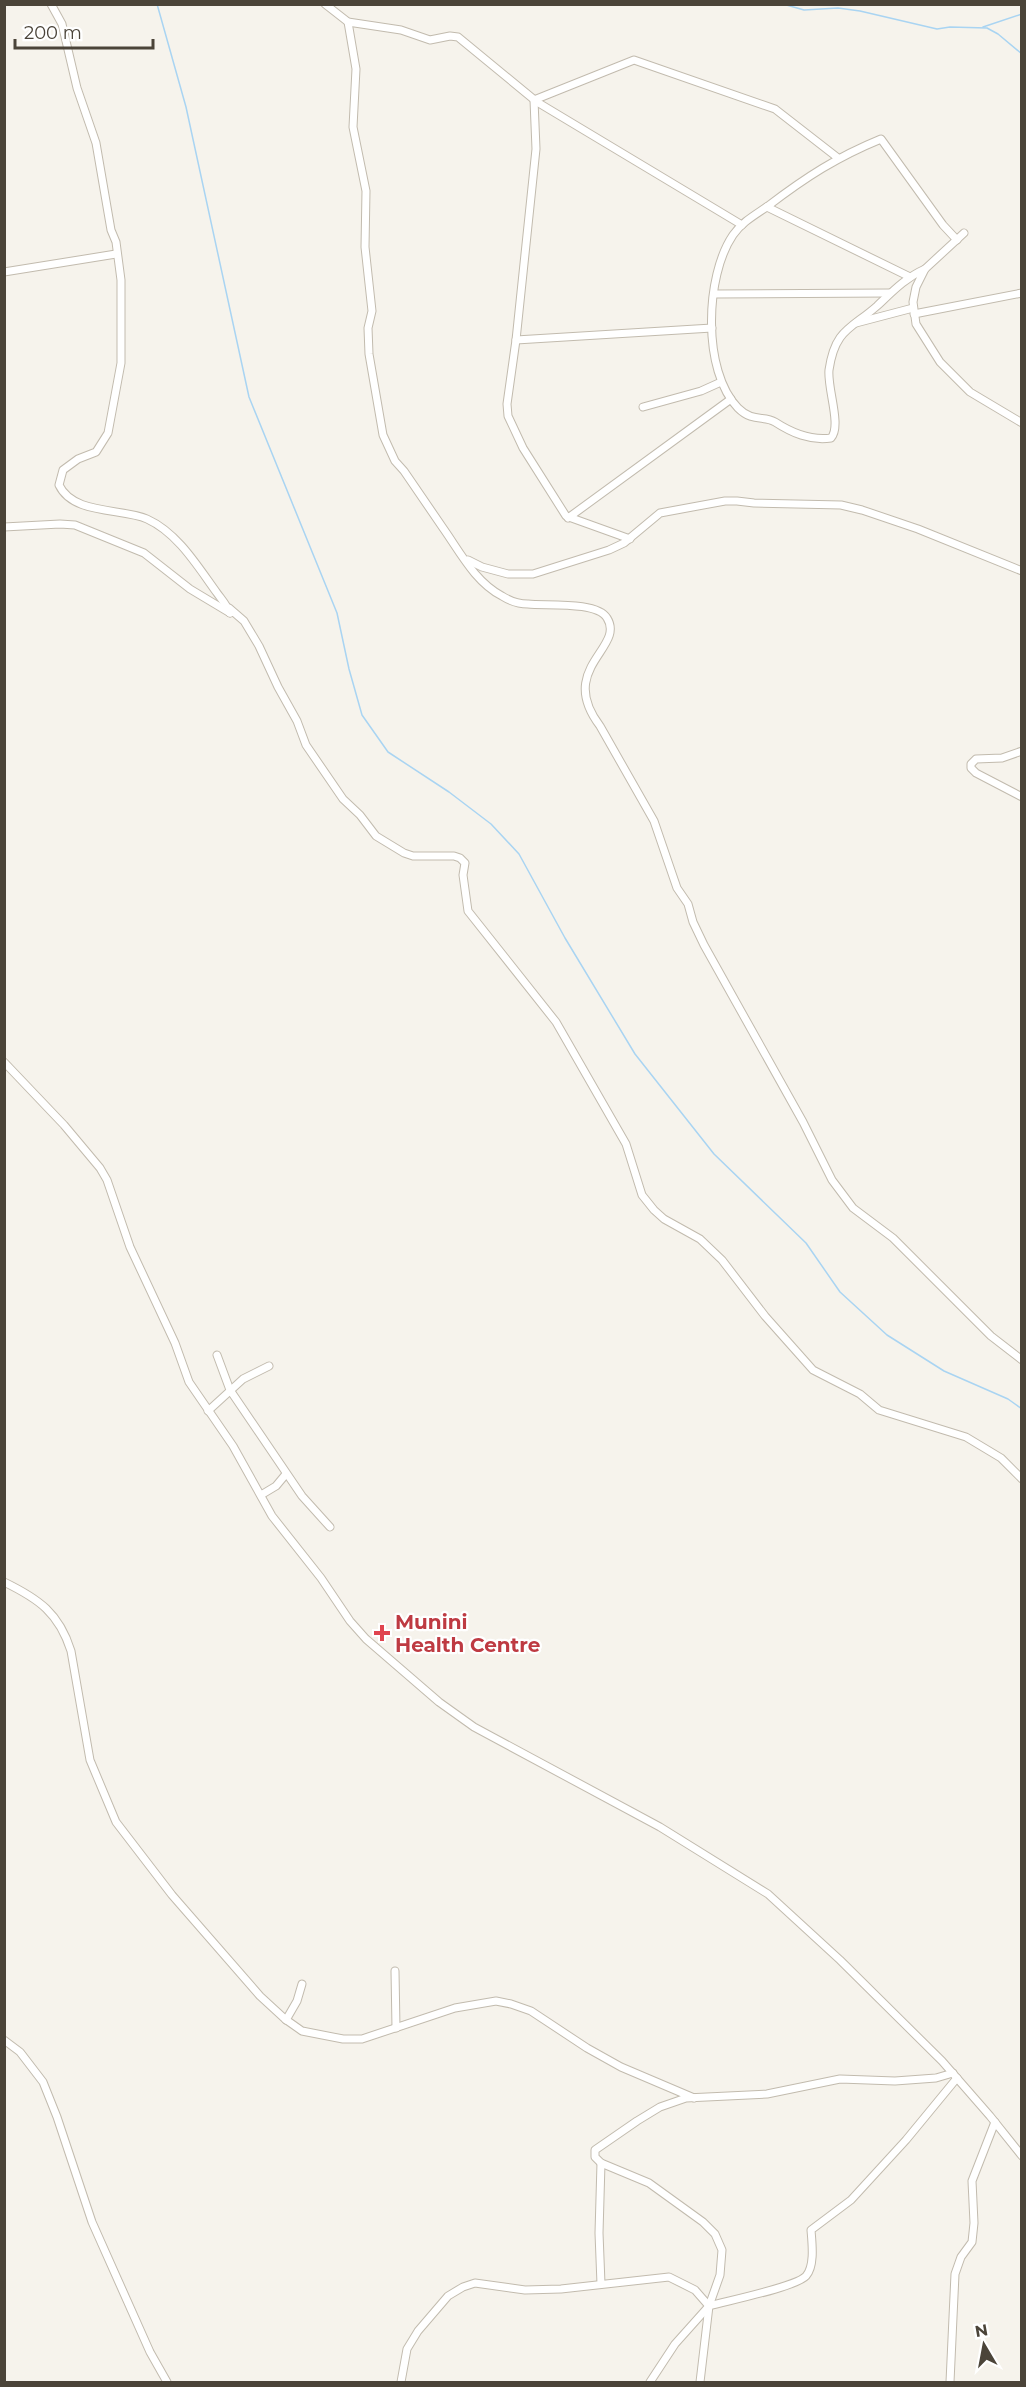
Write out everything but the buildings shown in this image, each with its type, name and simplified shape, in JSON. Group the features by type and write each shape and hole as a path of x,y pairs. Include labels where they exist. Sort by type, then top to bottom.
{"street":[{"path":"51,4 62,24 76,88 96,143 121,280 119,314 122,344 108,433 96,452 78,459 63,470 58,485 74,500 109,512 147,519 163,529 191,557 230,613"},
{"path":"326,4 348,22 401,30 430,40 450,36 458,37 534,100 742,225"},
{"path":"348,22 355,51 356,69 353,127 366,191 365,247 372,311 368,328 369,354 383,435 395,461 488,589 515,602 567,605 597,610 608,619 610,625 606,644 586,674 585,697 590,713 600,726 651,815 677,888 688,904 693,922 704,945 803,1122 818,1155 832,1180 853,1208 893,1238 991,1336 1022,1360"},
{"path":"534,100 634,60 775,109 838,158"},
{"path":"534,100 536,150 507,404 510,421 523,448 568,518 630,538"},
{"path":"957,240 881,138 838,158 798,182 742,225 732,237 723,257 716,280 712,328 716,368 731,399 740,410 754,418 772,421 791,432 814,439 831,438 835,429 830,370 840,338 851,325 910,277 925,269 957,240 964,233"},
{"path":"767,207 910,277"},
{"path":"4,272 117,254"},
{"path":"925,269 916,287 914,311 919,332 940,362 979,399 1022,423"},
{"path":"715,294 889,293"},
{"path":"851,325 914,311 1022,293"},
{"path":"516,340 712,328"},
{"path":"643,407 702,391 722,382"},
{"path":"568,518 731,399"},
{"path":"463,557 482,567 521,575 540,572 600,553 630,538 660,513 725,501 840,505 862,510 918,529 1022,571"},
{"path":"4,527 75,525 144,553 190,589 230,613"},
{"path":"230,613 229,608 244,621 264,654 278,687 297,721 306,745 322,771 376,836 413,856 454,856 465,863 463,875 468,910 556,1022 626,1144 642,1195 654,1210 664,1219 700,1239 722,1260 765,1316 813,1370 860,1394 879,1410 966,1437 1001,1458 1022,1479"},
{"path":"1022,751 1002,758 976,759 971,764 971,768 976,773 1022,797"},
{"path":"4,1062 64,1125 100,1168 107,1180 137,1266 175,1342 189,1382 272,1516 366,1639 439,1702 474,1727 660,1827 768,1894 840,1960 955,2076 1022,2156"},
{"path":"217,1355 230,1390 302,1496 330,1527"},
{"path":"208,1411 251,1374 269,1366"},
{"path":"261,1495 276,1486 286,1474"},
{"path":"4,1581 41,1602 57,1618 66,1635 90,1760 116,1822 172,1895 260,1996 286,2020 302,2031 343,2039 362,2039 477,2003 496,2001 531,2011 587,2048 621,2067 694,2098"},
{"path":"395,1971 396,2028"},
{"path":"286,2020 297,2001 302,1984"},
{"path":"4,2040 20,2052 43,2082 92,2222 150,2352 167,2382"},
{"path":"700,2382 709,2306 720,2276 722,2260 722,2250 715,2234 703,2222 648,2183 601,2163 595,2157 595,2150 637,2121 672,2103 694,2098 767,2094 840,2079 895,2081 955,2076"},
{"path":"650,2382 675,2344 709,2306 771,2290 806,2276 810,2267 811,2230 851,2200 906,2140 955,2076"},
{"path":"950,2382 955,2274 961,2257 972,2242 974,2223 972,2181 995,2122"},
{"path":"601,2163 599,2233 601,2284"},
{"path":"401,2382 406,2349 448,2296 475,2283 525,2290 561,2289 669,2277 695,2290 709,2306"}],"waterway":[{"path":"157,4 186,107 249,397 337,613 362,715 388,752 449,792 491,824 519,854 565,938 635,1054 714,1154 806,1243 840,1292 887,1335 944,1371 1008,1399 1022,1409"},
{"path":"783,4 804,10 838,8 860,11 937,29 987,28 1022,54"},
{"path":"983,27 1022,14"}],"place":[{"name":"Munini Health Centre","path":"382,1633"}]}
